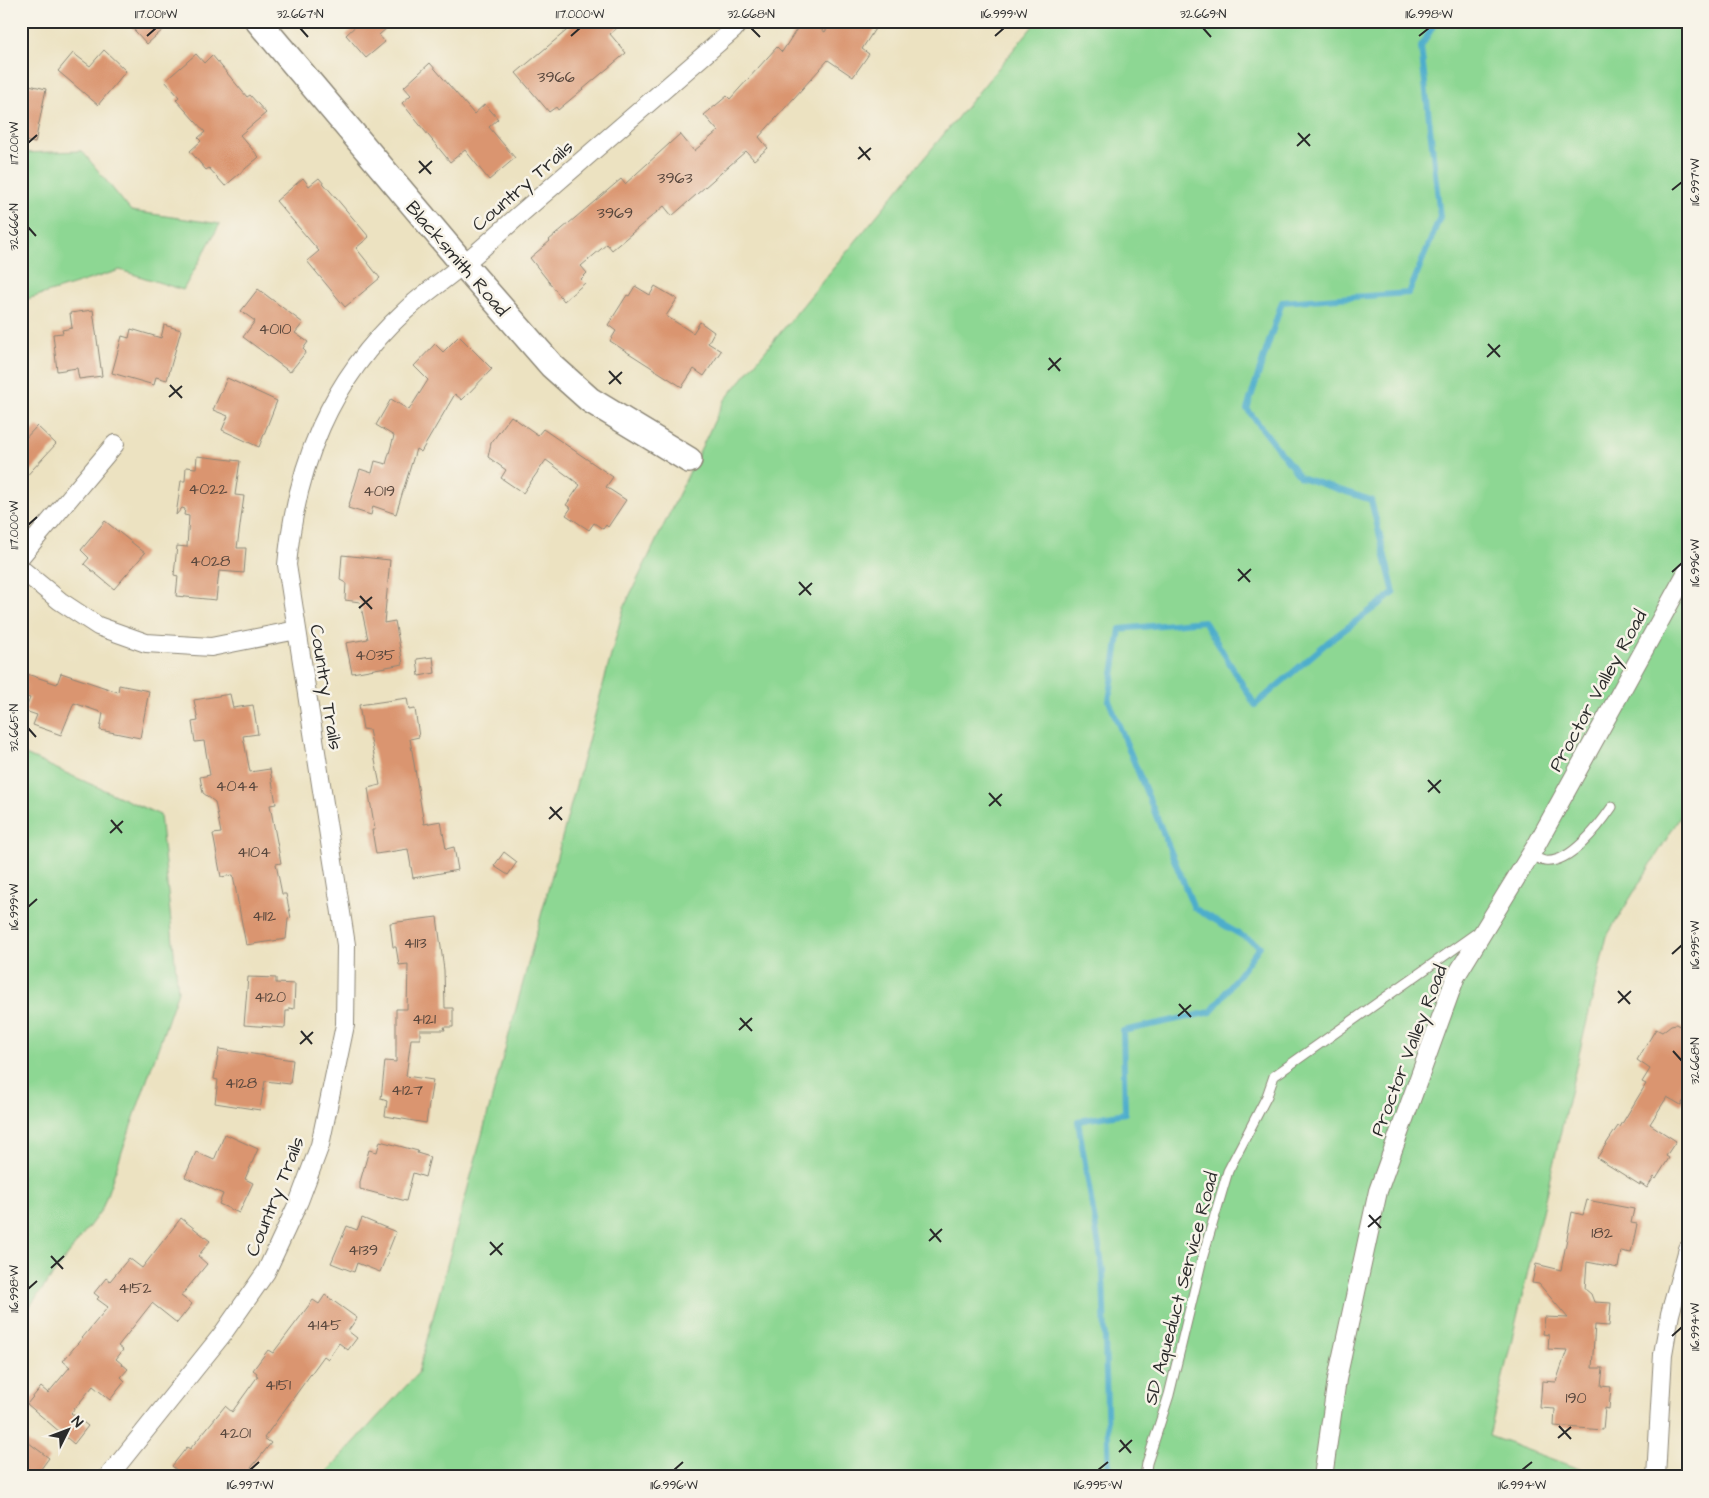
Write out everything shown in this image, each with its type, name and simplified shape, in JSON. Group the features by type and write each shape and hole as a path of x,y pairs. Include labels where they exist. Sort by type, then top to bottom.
{"street":[{"name":"Blacksmith Road","path":"258,21 463,264 552,366 590,400 689,460"},
{"name":"Country Trails","path":"108,1477 221,1336 266,1272 300,1201 320,1145 345,1025 346,945 288,565 290,533 301,482 318,434 344,384 362,358 406,310 463,264 740,21"},
{"path":"21,556 115,444"},
{"path":"21,569 60,602 98,626 146,643 211,647 297,630"},
{"name":"Proctor Valley Road","path":"1323,1477 1337,1379 1378,1191 1456,976 1530,855 1688,570"},
{"path":"1656,1477 1663,1354 1670,1314 1688,1249"}],"lane":[{"path":"1530,855 1544,861 1561,859 1569,855 1603,820 1612,807"},
{"name":"SD Aqueduct Service Road","path":"1145,1477 1147,1463 1169,1395 1202,1259 1228,1171 1267,1096 1274,1076 1486,926"}],"green space":[{"path":"1037,21 1688,21 1688,804 1607,936 1489,1436 1601,1477 322,1477 418,1373 624,607 724,401"},
{"path":"82,151 131,211 220,224 183,290 120,270 21,301 21,153"},
{"path":"21,753 160,815 178,991 102,1209 21,1318"}],"building":[{"path":"126,21 173,21 147,44"},
{"path":"361,21 395,21 379,35 385,42 366,58 346,35"},
{"path":"578,21 625,21 610,34 626,53 558,110 556,107 549,112 516,73"},
{"path":"802,21 808,21 825,32 832,21 880,21 862,49 869,54 853,77 828,60 759,137 768,148 754,160 746,151 672,216 664,206 612,250 607,244 581,266 587,273 581,279 585,283 564,301 530,258 621,179 625,184 680,134 694,151 718,131 704,115 727,96 730,99 777,47 782,52"},
{"path":"104,50 126,71 98,105 58,71 73,53 90,66"},
{"path":"196,54 204,63 212,55 247,97 250,95 266,113 240,135 259,157 225,186 209,168 206,170 190,151 201,141 198,138 205,132 176,100 179,97 165,81"},
{"path":"430,63 474,114 485,104 498,119 489,127 515,158 489,180 465,150 450,162 402,103 411,95 404,87"},
{"path":"21,83 46,89 35,143 21,140"},
{"path":"303,178 309,186 319,178 369,237 356,248 380,278 345,307 307,261 319,251 276,201"},
{"path":"635,286 650,295 655,286 677,299 666,316 693,333 700,322 714,332 708,343 721,351 704,376 694,369 682,387 610,341 616,331 608,325"},
{"path":"258,289 303,323 295,333 308,342 303,349 306,352 290,372 243,337 255,321 241,311"},
{"path":"93,310 102,376 79,379 77,368 57,371 53,334 63,333 62,330 72,328 70,313"},
{"path":"164,325 181,330 167,380 156,377 154,385 112,373 122,336 129,338 131,329 161,338"},
{"path":"459,336 492,369 462,400 455,394 421,452 416,449 396,514 373,506 371,515 348,508 360,469 372,473 375,461 386,464 394,436 376,425 391,399 409,410 428,380 414,366 435,344 443,352"},
{"path":"227,378 277,401 259,447 222,430 228,416 213,410"},
{"path":"511,416 538,435 543,429 613,477 606,487 626,500 608,527 606,525 603,529 594,523 589,530 566,515 571,508 566,505 580,485 546,460 523,493 501,478 506,470 488,457 491,443"},
{"path":"37,426 56,444 21,482 21,443"},
{"path":"197,456 240,461 235,495 244,496 237,548 246,548 244,573 219,571 216,600 176,596 178,576 174,575 177,546 187,547 189,516 184,515 185,509 182,508 176,515 181,481 185,481 186,467 196,468"},
{"path":"105,521 145,553 114,589 84,564 89,558 81,550"},
{"path":"342,555 390,560 384,623 395,621 403,664 352,673 346,643 368,639 360,602 345,600 346,583 340,580"},
{"path":"433,657 435,673 419,676 417,659"},
{"path":"21,672 57,684 61,673 118,692 119,685 149,691 140,738 100,730 103,713 74,703 61,735 33,725 37,715 25,711 30,698 21,695"},
{"path":"230,694 233,708 253,705 258,734 243,736 250,772 270,769 276,804 270,805 281,863 276,864 282,894 286,894 291,918 288,919 286,939 246,945 233,875 221,877 213,834 221,833 215,802 203,793 200,777 210,775 204,741 195,742 192,722 198,721 194,700"},
{"path":"407,698 409,710 415,709 419,737 410,739 424,824 441,821 446,849 454,847 458,870 413,878 408,849 376,854 372,830 375,830 368,788 380,785 369,730 363,729 359,705"},
{"path":"504,852 517,862 508,875 494,866"},
{"path":"437,917 444,970 445,1008 453,1008 453,1027 444,1027 445,1030 420,1030 420,1039 411,1039 406,1076 433,1080 426,1123 385,1116 387,1101 381,1099 385,1061 396,1062 396,1009 407,1009 408,964 399,965 396,947 393,947 390,923"},
{"path":"248,977 276,978 276,983 295,984 294,1009 289,1008 289,1011 286,1011 285,1028 244,1025"},
{"path":"1676,1024 1688,1031 1688,1094 1681,1105 1667,1097 1650,1124 1676,1141 1666,1156 1669,1158 1656,1179 1654,1177 1647,1188 1597,1158 1618,1126 1620,1127 1646,1084 1642,1082 1650,1069 1637,1060 1656,1029 1662,1032 1671,1025"},
{"path":"219,1049 293,1060 290,1084 265,1081 260,1110 215,1103 218,1080 214,1079"},
{"path":"225,1134 258,1149 245,1179 253,1183 239,1213 219,1204 223,1194 185,1177 196,1152 214,1160"},
{"path":"380,1141 418,1151 417,1153 430,1157 425,1177 413,1173 406,1201 360,1189 360,1182 369,1150 377,1152"},
{"path":"1587,1200 1634,1209 1631,1223 1637,1224 1631,1253 1621,1251 1618,1268 1587,1262 1585,1289 1591,1294 1594,1302 1611,1303 1609,1326 1595,1325 1592,1368 1603,1368 1601,1386 1611,1387 1609,1409 1605,1408 1603,1430 1554,1426 1555,1409 1540,1408 1542,1381 1556,1382 1567,1350 1548,1349 1549,1335 1543,1334 1545,1317 1568,1318 1539,1284 1532,1283 1536,1264 1561,1270 1572,1212 1583,1215"},
{"path":"181,1218 210,1241 198,1256 207,1264 181,1296 192,1304 177,1323 152,1303 118,1346 123,1350 116,1359 128,1369 121,1377 125,1381 110,1400 93,1386 71,1413 88,1426 74,1444 27,1404 41,1387 48,1393 70,1367 63,1361 108,1307 97,1299 99,1297 94,1293 106,1278 110,1281 129,1258 142,1268"},
{"path":"362,1218 396,1232 380,1272 357,1263 354,1272 331,1263 347,1226 357,1230"},
{"path":"325,1295 357,1318 348,1331 357,1338 348,1350 339,1343 328,1359 324,1356 264,1438 271,1443 244,1477 185,1477 172,1466 187,1447 190,1449 225,1406 232,1412 258,1376 253,1370 268,1350 273,1353 313,1300 319,1304"},
{"path":"21,1437 49,1458 35,1477 21,1477"}],"waterway":[{"path":"1109,1477 1103,1271 1078,1121 1125,1113 1123,1031 1211,1012 1260,946 1194,908 1109,701 1120,629 1204,621 1255,705 1328,642 1394,593 1371,500 1300,477 1247,409 1282,302 1409,293 1440,217 1421,47 1436,21"}]}
